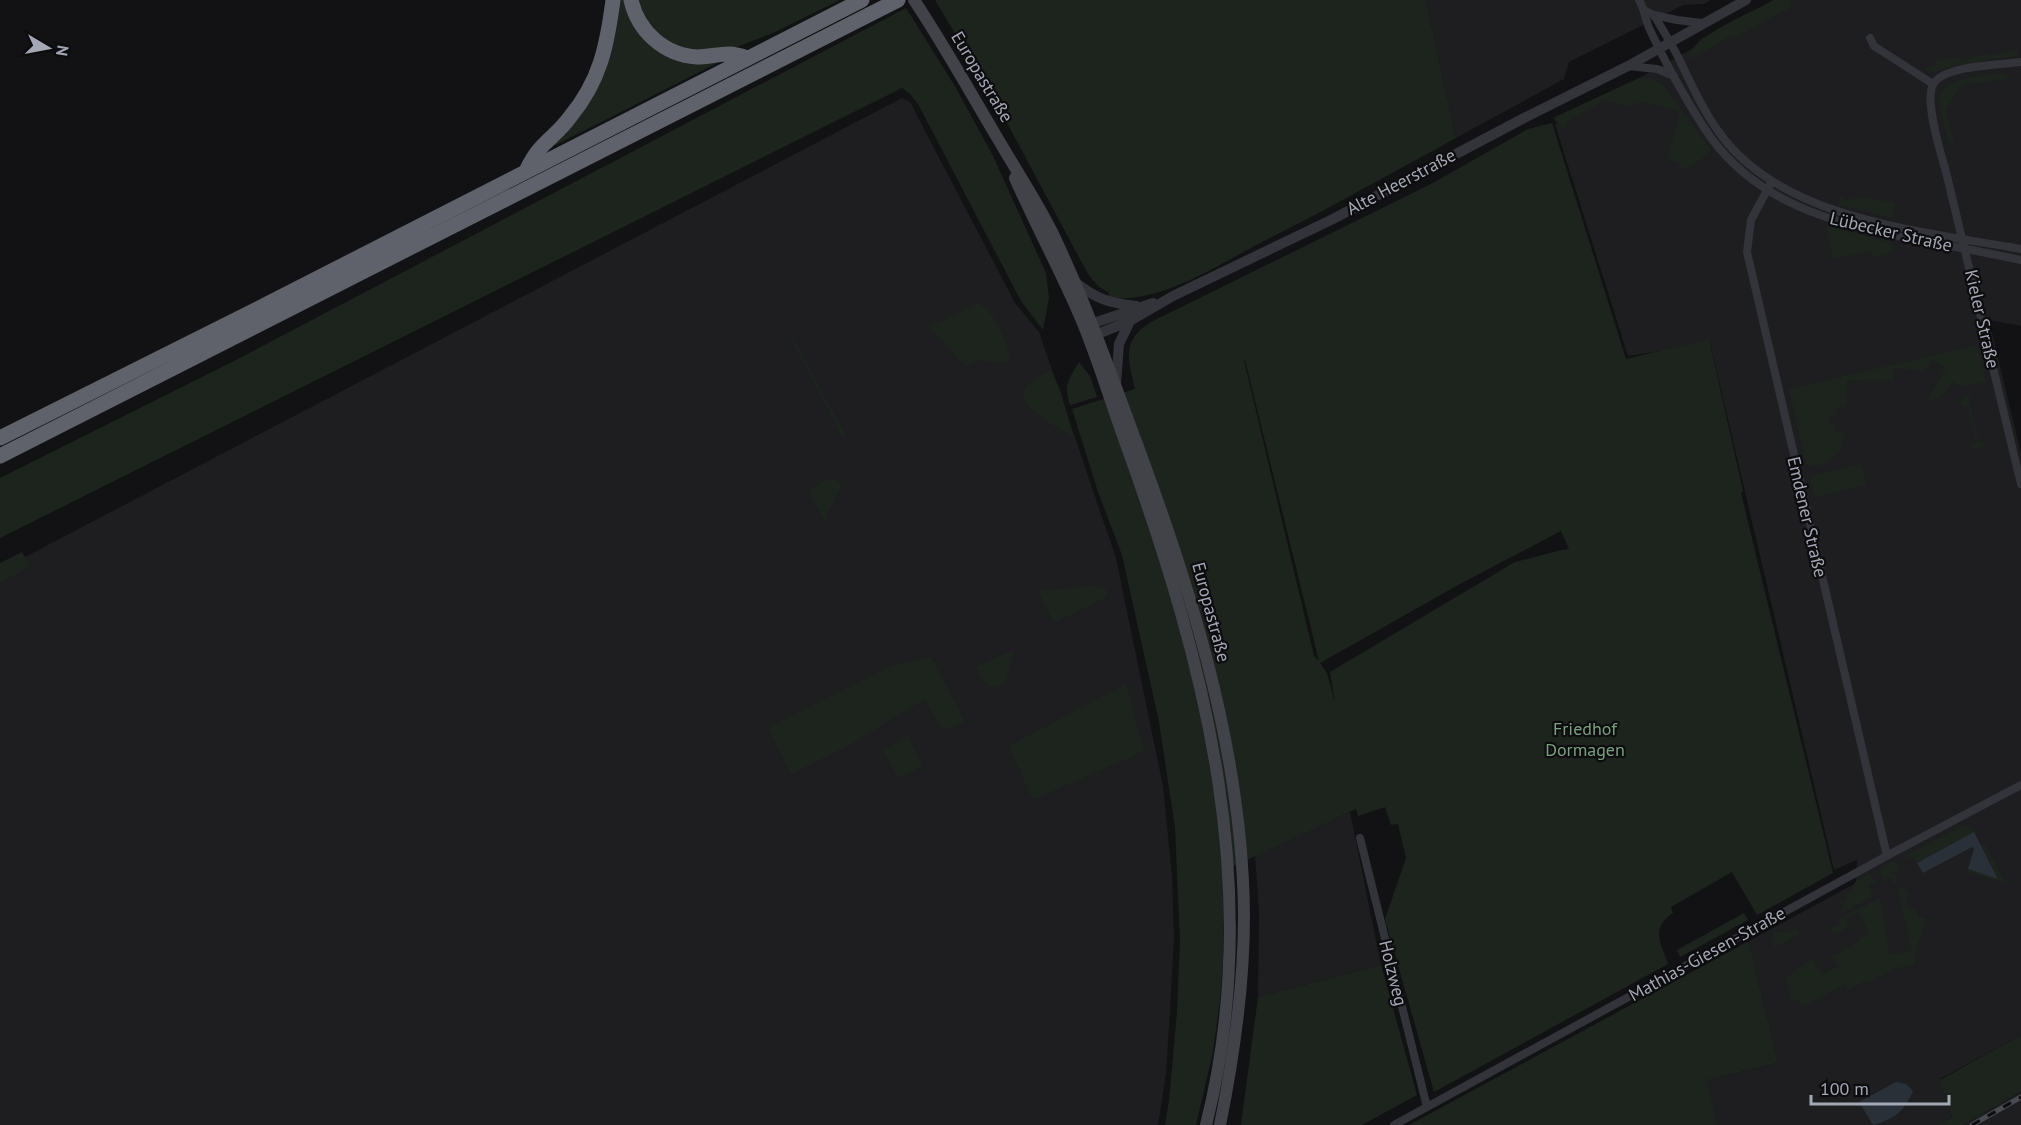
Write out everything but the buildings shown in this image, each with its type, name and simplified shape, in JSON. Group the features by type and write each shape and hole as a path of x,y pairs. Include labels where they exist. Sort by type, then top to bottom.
{"highway":[{"path":"526,171 537,152 571,117 595,80 609,34 613,0"},
{"path":"631,0 639,21 649,36 662,46 694,57 730,54 747,58"},
{"path":"0,438 862,0"},
{"path":"0,456 894,2"}],"main road":[{"name":"Europastraße","path":"914,0 1031,191 1075,282 1169,568 1204,704 1218,772 1230,871 1231,961 1221,1053 1206,1125"},
{"name":"Europastraße","path":"999,142 1116,384 1172,540 1199,631 1230,770 1239,832 1244,915 1243,964 1234,1053 1220,1125"}],"street":[{"name":"Lübecker Straße","path":"1639,0 1646,22 1659,48 1713,140 1733,162 1766,190 1808,211 1836,221 1886,234 2021,260"},
{"name":"Alte Heerstraße","path":"1090,330 1238,266 1628,66 1746,0"},
{"path":"1644,10 1654,15 1702,23"},
{"name":"Lübecker Straße","path":"1654,15 1702,106 1721,135 1739,155 1772,181 1831,209 1896,225 2021,249"},
{"path":"1870,38 1874,46 1933,84 1941,76 1955,71 2021,62"},
{"path":"1628,66 1657,69 1675,77"},
{"name":"Kieler Straße","path":"1933,84 1929,97 1932,111 2021,484"},
{"name":"Emdener Straße","path":"1772,181 1751,220 1747,252 1887,856"},
{"path":"1075,282 1092,295 1107,302 1140,307"},
{"name":"Alte Heerstraße","path":"1090,330 1130,321 1173,296"},
{"path":"1116,384 1119,344 1130,321"},
{"name":"Mathias-Giesen-Straße","path":"1394,1125 2021,785"},
{"name":"Holzweg","path":"1360,838 1427,1107"}],"shaded area":[{"path":"1426,0 1711,0 1704,4 1683,5 1569,62 1564,79 1456,138"},
{"path":"1774,0 2021,0 2021,326 1989,320 2021,454 2021,1035 1940,1079 1952,1117 1938,1125 1717,1125 1706,1080 1778,1063 1749,941 1856,883 1857,860 1834,870 1710,343 1628,356 1555,124 1692,49 1701,39"},
{"path":"902,98 910,102 1015,303 1039,332 1116,558 1163,786 1172,876 1174,938 1170,1010 1166,1074 1158,1125 0,1125 0,570"},
{"path":"1350,812 1381,965 1258,997 1259,911 1255,854"},
{"path":"1974,832 1998,879 1968,869 1974,849 1972,847 1923,873 1917,863"},
{"path":"1896,1082 1906,1084 1913,1091 1898,1114 1873,1125 1859,1102"},
{"path":"2021,1091 2021,1125 1963,1125"}],"green space":[{"path":"619,0 626,0 646,38 723,60 548,149 589,101"},
{"path":"635,0 840,0 773,33 729,50 678,50 653,33"},
{"path":"935,0 1426,0 1456,138 1188,281 1148,295 1109,298 1109,293 1098,286 1088,274 992,95"},
{"path":"1774,0 1789,0 1793,6 1690,59 1689,55 1694,47 1703,39"},
{"path":"906,8 956,88 993,156 1046,273 1049,298 1043,330 1021,301 918,104 902,88 0,538 0,478 232,362"},
{"path":"2017,50 2018,56 1952,66 1934,72 1924,69 1936,65 1936,60 1958,57 1960,62 1979,56"},
{"path":"2007,73 2008,79 1964,85 1959,88 1946,110 1954,142 1948,143 1939,102 1942,93 1956,81"},
{"path":"1639,78 1651,78 1664,86 1711,150 1704,157 1689,167 1679,169 1680,163 1667,159 1680,113 1678,111 1643,102 1632,104 1631,108 1605,100 1568,121 1564,130 1553,118"},
{"name":"Friedhof Dormagen","path":"1552,123 1626,359 1709,339 1743,491 1741,493 1833,873 1757,915 1732,872 1671,907 1673,913 1659,930 1660,943 1668,964 1434,1092 1385,919 1406,858 1398,824 1391,825 1385,807 1358,816 1356,809 1223,871 1223,961 1213,1052 1196,1125 1165,1125 1177,1012 1180,941 1175,827 1159,722 1122,555 1098,492 1072,409 1135,389 1130,369 1129,351 1135,336 1151,322 1431,184 1528,129","holes":["1245,360 1319,661 1314,656","1561,531 1569,549 1515,562 1330,672 1335,703 1327,673 1320,663 1460,584"]},
{"path":"1840,197 1846,200 1864,197 1895,203 1892,218 1838,204"},
{"path":"1826,226 1892,243 1894,248 1890,254 1873,257 1871,251 1834,259"},
{"path":"979,303 994,319 1010,355 1007,361 999,363 981,360 965,366 928,326"},
{"path":"793,338 846,436 843,438 791,339"},
{"path":"1977,345 1986,382 1962,387 1952,381 1942,397 1927,401 1946,368 1932,359 1924,371 1894,368 1894,381 1847,380 1846,407 1836,407 1836,416 1829,415 1829,424 1835,425 1835,432 1845,433 1841,447 1827,462 1813,466 1806,464 1789,389"},
{"path":"1079,362 1090,376 1097,397 1070,405 1067,387"},
{"path":"1051,370 1060,390 1074,438 1034,411 1024,397 1024,390 1029,384"},
{"path":"1971,393 1974,397 1969,395 1968,398 1978,441 1986,443 1984,447 1974,449 1970,443 1975,444 1976,441 1968,406 1961,405 1965,395"},
{"path":"1861,464 1866,485 1815,498 1810,480 1814,475"},
{"path":"825,480 834,480 842,484 825,522 810,495 812,488"},
{"path":"22,552 30,566 0,583 0,563"},
{"path":"1092,586 1104,589 1108,594 1105,598 1054,623 1038,591"},
{"path":"1015,649 1005,682 1000,687 988,685 976,667"},
{"path":"931,657 965,721 943,731 925,699 851,744 791,774 769,730 770,727 894,665"},
{"path":"1126,684 1144,751 1033,800 1009,746"},
{"path":"908,737 923,766 898,778 883,750"},
{"path":"1964,825 1976,828 1973,829 1974,832 1917,863 1922,874 1913,856 1907,859 1910,853"},
{"path":"1985,844 2007,884 1968,872 1968,869 1998,878 1981,846"},
{"path":"1893,861 1900,869 1894,872 1898,882 1894,885 1892,878 1884,879 1880,871"},
{"path":"1869,874 1877,883 1869,884 1872,897 1841,913 1855,882"},
{"path":"1902,887 1909,891 1905,907 1917,911 1917,916 1926,919 1914,956 1915,964 1893,969 1869,983 1867,980 1848,990 1845,984 1802,1007 1798,1000 1791,1001 1786,978 1812,958 1822,975 1838,967 1832,956 1860,941 1859,939 1869,933 1858,912 1845,919 1849,927 1834,934 1831,928 1841,925 1839,919 1880,898 1890,955 1912,950 1898,890"},
{"path":"1744,913 1748,920 1680,957 1677,950"},
{"path":"1797,928 1800,934 1774,947 1772,937 1774,932 1789,932"},
{"path":"1749,941 1782,1080 1777,1063 1707,1080 1717,1125 1409,1125"},
{"path":"1381,965 1417,1095 1362,1125 1241,1125 1258,997"},
{"path":"2021,1035 2021,1091 1963,1125 1938,1125 1952,1117 1940,1080"}],"railway":[{"path":"1972,1125 2021,1097"}]}
